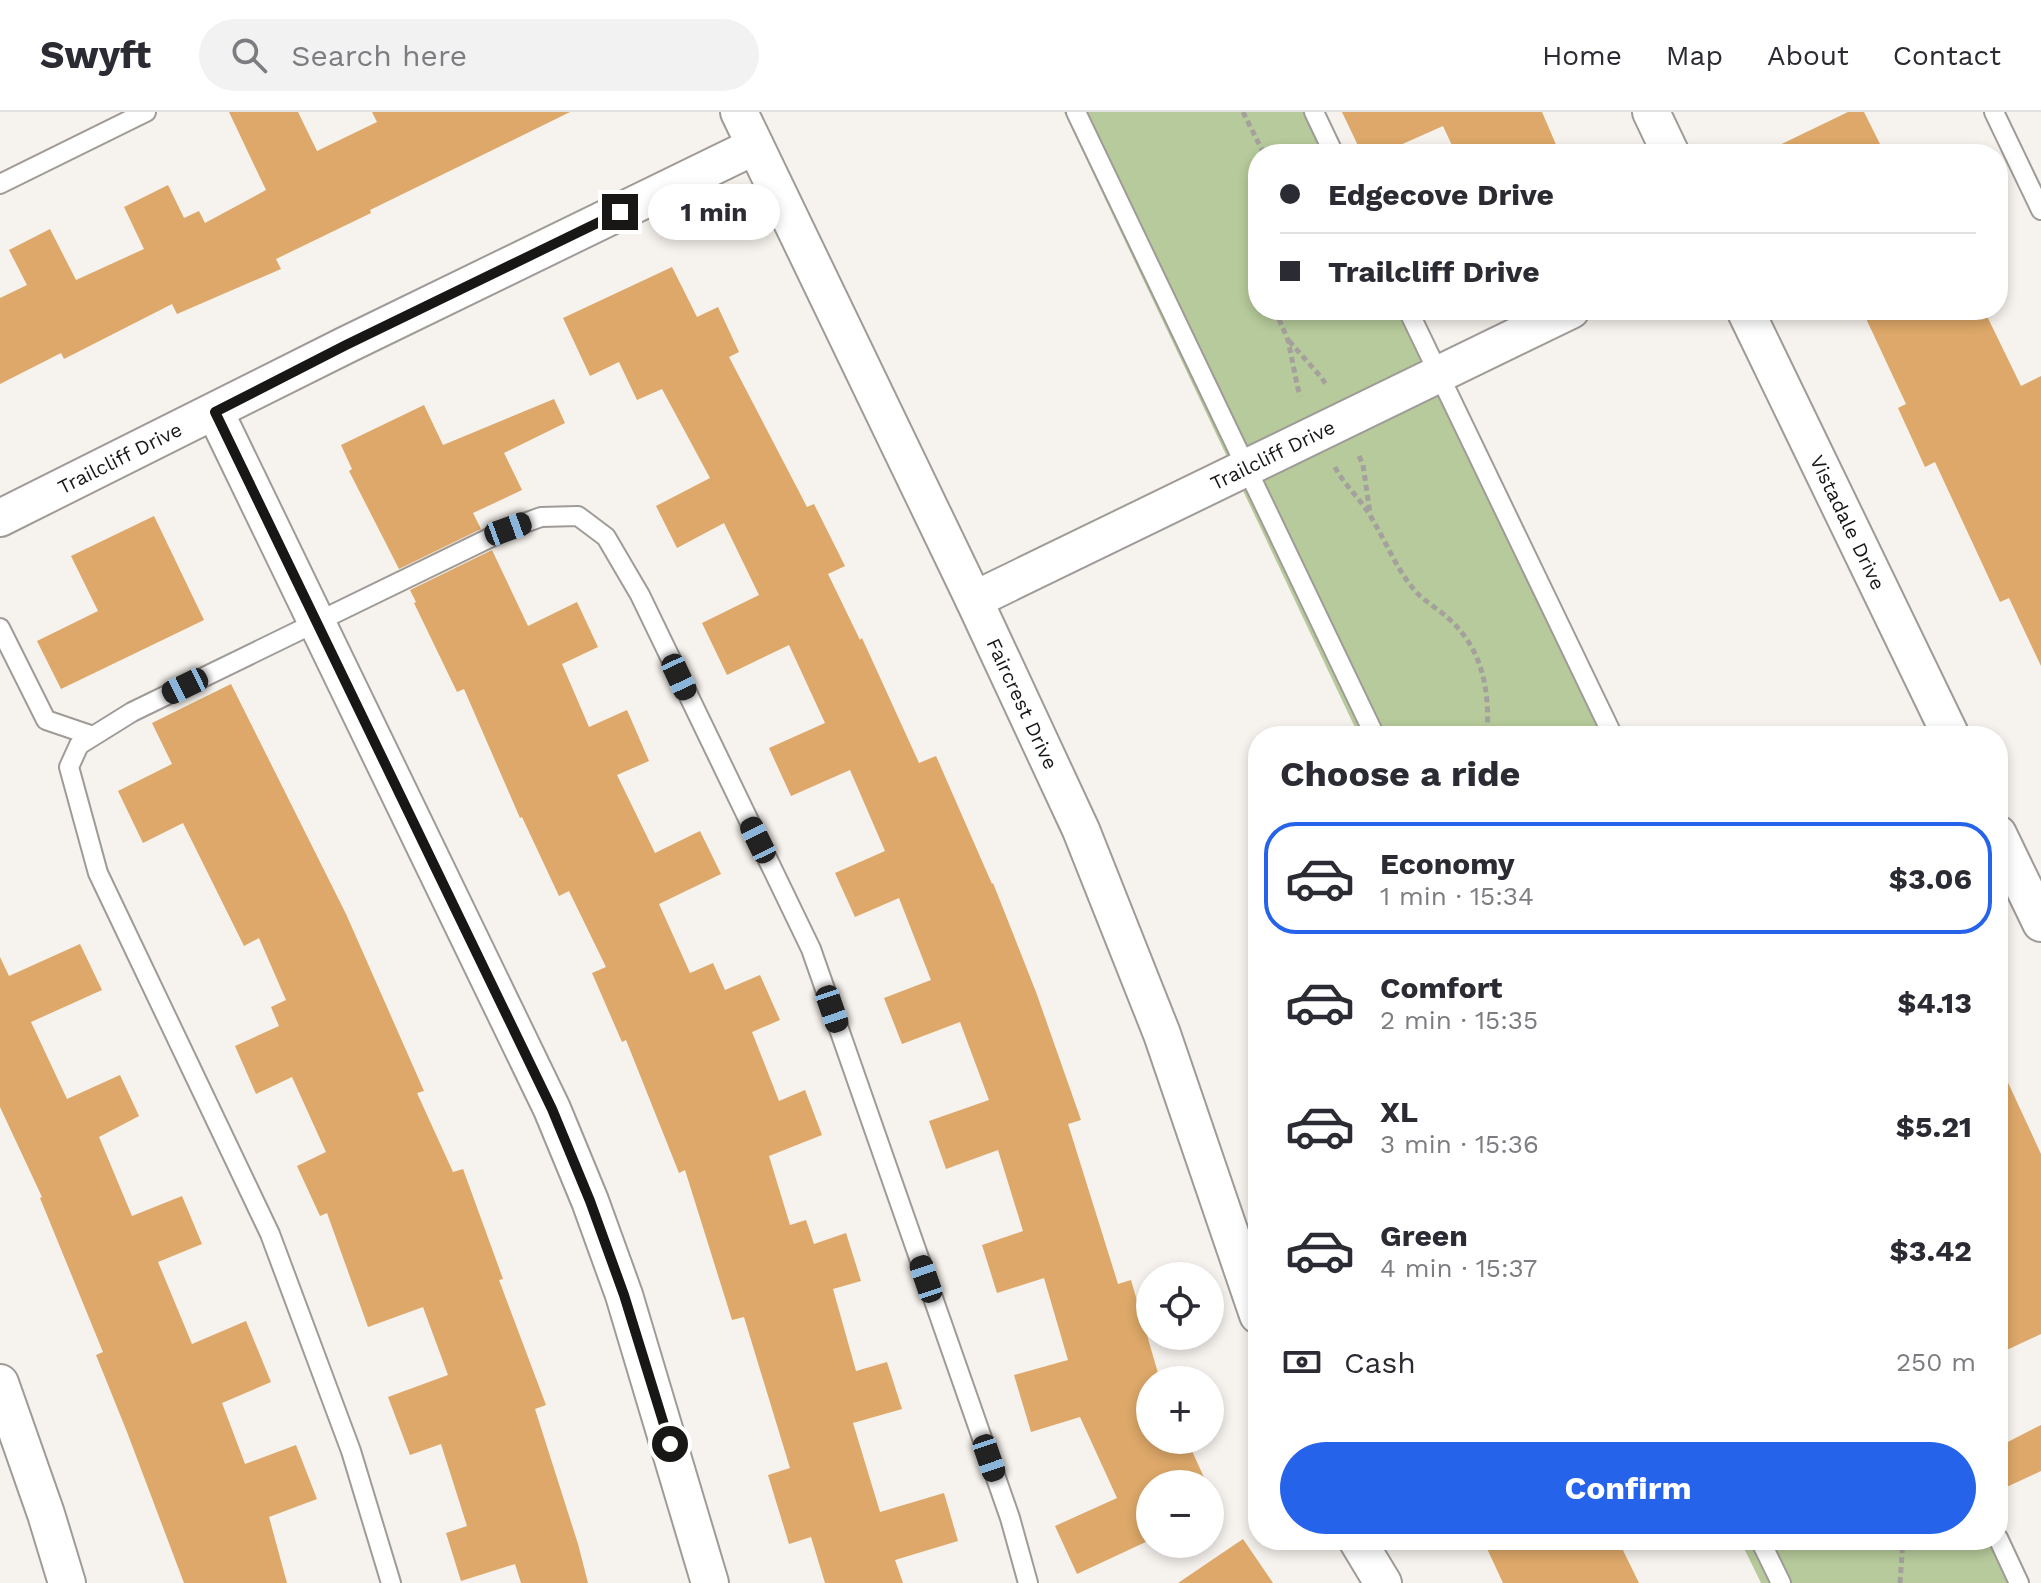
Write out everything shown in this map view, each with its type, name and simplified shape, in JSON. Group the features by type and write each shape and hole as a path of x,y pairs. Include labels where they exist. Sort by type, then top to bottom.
{"street":[{"name":"Faircrest Drive","path":"739,112 1081,830 1162,1034 1248,1286"},
{"path":"1651,112 1666,144"},
{"name":"Trailcliff Drive","path":"0,518 755,146"},
{"name":"Trailcliff Drive","path":"974,600 1550,320"},
{"name":"Vistadale Drive","path":"1750,320 1946,726"},
{"path":"215,412 552,1109 624,1295 710,1583"},
{"path":"2008,855 2041,923"},
{"path":"0,1383 67,1583"},
{"path":"1363,1550 1383,1583"}],"lane":[{"path":"0,184 146,112"},
{"path":"1076,112 1370,726"},
{"path":"1314,112 1329,144"},
{"path":"1994,112 2041,210"},
{"path":"1413,320 1608,726"},
{"path":"391,1583 351,1451 270,1234 98,873 69,767 79,745 132,712 508,529 541,517 578,516 606,537 640,595 811,949 1010,1518 1028,1583"},
{"path":"0,628 46,720 93,736"},
{"path":"1765,1550 1781,1583"},
{"path":"2004,1550 2019,1583"}],"path":[{"path":"1243,112 1259,144"},
{"path":"1279,320 1288,340"},
{"path":"1370,515 1395,563 1419,595 1449,618 1466,636 1478,657 1485,684 1487,726"},
{"path":"1900,1583 1902,1550"}],"green space":[{"path":"1064,112 1310,112 1326,144 1248,144 1248,320 1411,320 1607,726 1354,726"},
{"path":"1745,1550 2003,1550 2021,1583 1761,1583"}],"building":[{"path":"229,112 298,112 317,151 377,122 372,112 570,112 276,259 281,269 177,314 172,304 64,359 61,353 0,384 0,298 27,285 9,250 50,229 76,280 144,249 124,207 168,185 184,218 199,211 205,223 266,190"},
{"path":"1342,112 1542,112 1556,144 1451,144 1443,126 1402,144 1357,144"},
{"path":"1848,112 1864,112 1880,144 1782,144"},
{"path":"672,267 697,317 718,307 739,352 729,357 807,507 814,504 845,566 828,574 860,640 862,638 919,763 936,756 993,883 1081,1120 1068,1124 1118,1284 1131,1280 1136,1297 1136,1350 1151,1350 1156,1366 1136,1366 1136,1454 1193,1454 1201,1470 1136,1470 1136,1547 1077,1574 1055,1526 1117,1498 1080,1417 1031,1432 1014,1375 1068,1360 1044,1278 997,1293 982,1245 1023,1231 998,1150 946,1169 929,1121 989,1100 960,1022 902,1044 884,998 931,980 899,898 855,917 835,873 885,851 850,770 791,796 769,748 825,723 789,645 727,675 702,623 759,595 724,523 677,548 656,506 710,478 662,389 637,400 619,362 590,376 563,318"},
{"path":"1867,320 1989,320 2021,386 2041,376 2041,666 2009,598 2000,602 1935,462 1925,467 1898,408 1906,404"},
{"path":"554,399 565,423 504,453 522,490 473,513 481,529 399,569 349,471 352,469 341,445 424,405 443,445"},
{"path":"154,516 204,620 61,689 37,641 98,611 71,556"},
{"path":"492,550 528,626 577,602 598,647 562,664 589,727 627,710 649,761 617,775 655,853 700,831 721,874 659,904 690,973 713,963 725,990 760,975 780,1020 752,1032 779,1101 805,1090 822,1135 769,1156 790,1225 806,1220 814,1244 846,1233 861,1281 833,1289 856,1371 887,1362 902,1409 853,1423 880,1512 944,1493 958,1541 895,1560 903,1583 825,1583 811,1537 789,1544 768,1475 790,1468 744,1317 732,1320 685,1170 679,1173 626,1040 622,1042 592,973 606,967 569,891 559,896 520,818 464,689 457,692 414,603 410,590"},
{"path":"231,684 346,914 424,1091 417,1093 453,1172 463,1169 503,1279 499,1280 546,1405 535,1409 588,1583 521,1583 515,1564 461,1581 446,1533 467,1526 441,1444 410,1455 388,1397 448,1375 423,1307 368,1327 327,1213 320,1216 297,1166 326,1152 292,1077 256,1094 235,1046 279,1026 271,1007 286,1000 259,938 244,946 183,823 143,843 118,791 172,764 152,723"},
{"path":"80,944 102,990 31,1022 67,1099 120,1075 139,1116 99,1137 132,1216 182,1196 202,1244 158,1262 192,1344 246,1321 271,1382 222,1403 245,1464 296,1445 317,1499 269,1517 287,1583 184,1583 96,1355 103,1352 42,1197 0,1107 0,957 9,976"},
{"path":"2008,1083 2041,1154 2041,1334 2008,1349"},
{"path":"2041,1425 2041,1471 2008,1486 2008,1442"},
{"path":"1243,1539 1273,1583 1178,1583 1215,1558 1224,1558 1224,1552"},
{"path":"1488,1550 1623,1550 1639,1583 1503,1583"}],"route":[{"path":"620,212 215,412 552,1109 624,1295 670,1444"}]}
